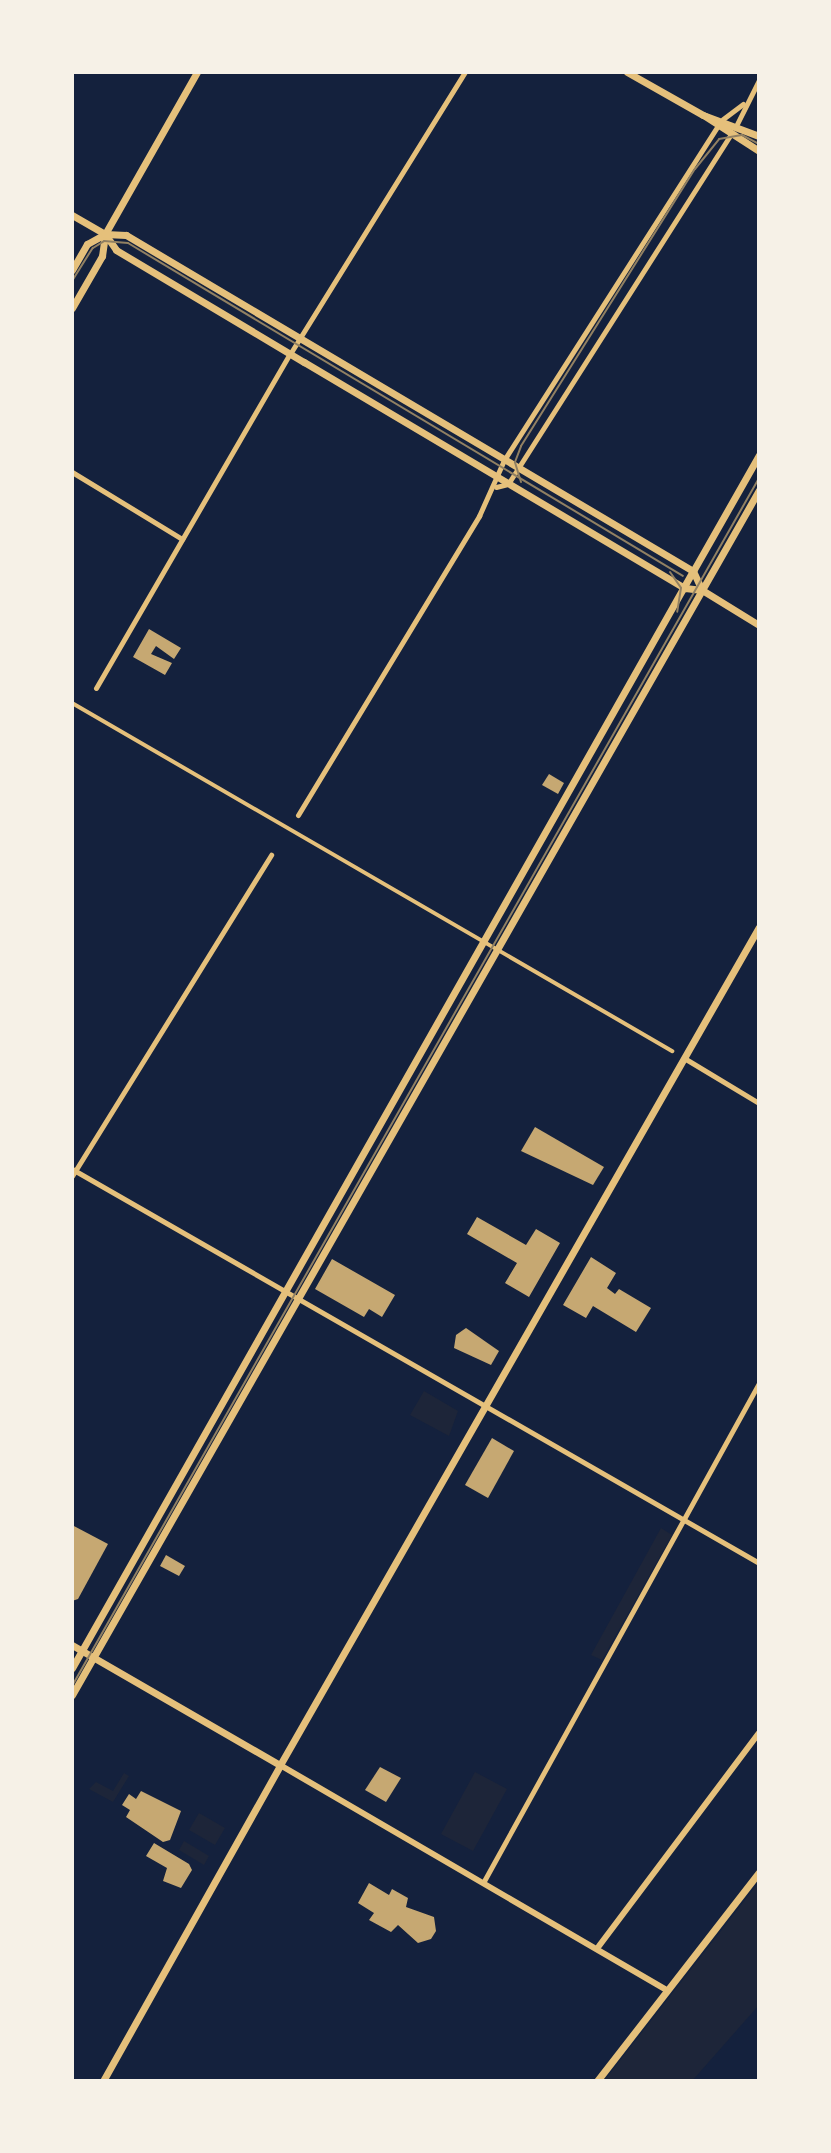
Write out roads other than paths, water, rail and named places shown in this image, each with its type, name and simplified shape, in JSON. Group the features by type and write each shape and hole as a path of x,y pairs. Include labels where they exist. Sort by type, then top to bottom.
{"main road":[{"path":"72,308 102,256 105,234 197,72"},
{"path":"627,72 703,115 720,122 737,124 759,136"},
{"path":"720,122 731,134 759,151"},
{"path":"731,134 737,124"},
{"path":"72,215 105,234 116,250 290,354 685,588 702,590 759,625"},
{"path":"72,270 87,244 105,234 126,235 693,571 702,590"},
{"path":"72,1668 759,455"},
{"path":"72,1695 759,490"},
{"path":"103,2081 483,1406 759,927"},
{"path":"72,1645 280,1765"},
{"path":"597,2081 665,1989 759,1872"}],"street":[{"path":"96,688 290,354 465,72"},
{"path":"737,124 744,103 759,80"},
{"path":"298,815 496,487 494,475 720,122 744,103"},
{"path":"496,487 508,484 731,134"},
{"path":"72,472 182,539"},
{"path":"72,703 672,1051"},
{"path":"271,855 73,1172 759,1563"},
{"path":"682,1057 759,1103"},
{"path":"484,1881 759,1383"},
{"path":"599,1946 759,1733"},
{"path":"280,1765 599,1946 665,1989"}],"tram line":[{"path":"521,482 515,462 521,446 695,169 719,139 742,135 759,144"},
{"path":"72,281 93,248 104,241 128,243 683,576"},
{"path":"72,1686 759,478"},
{"path":"670,572 681,588 677,612"}]}
